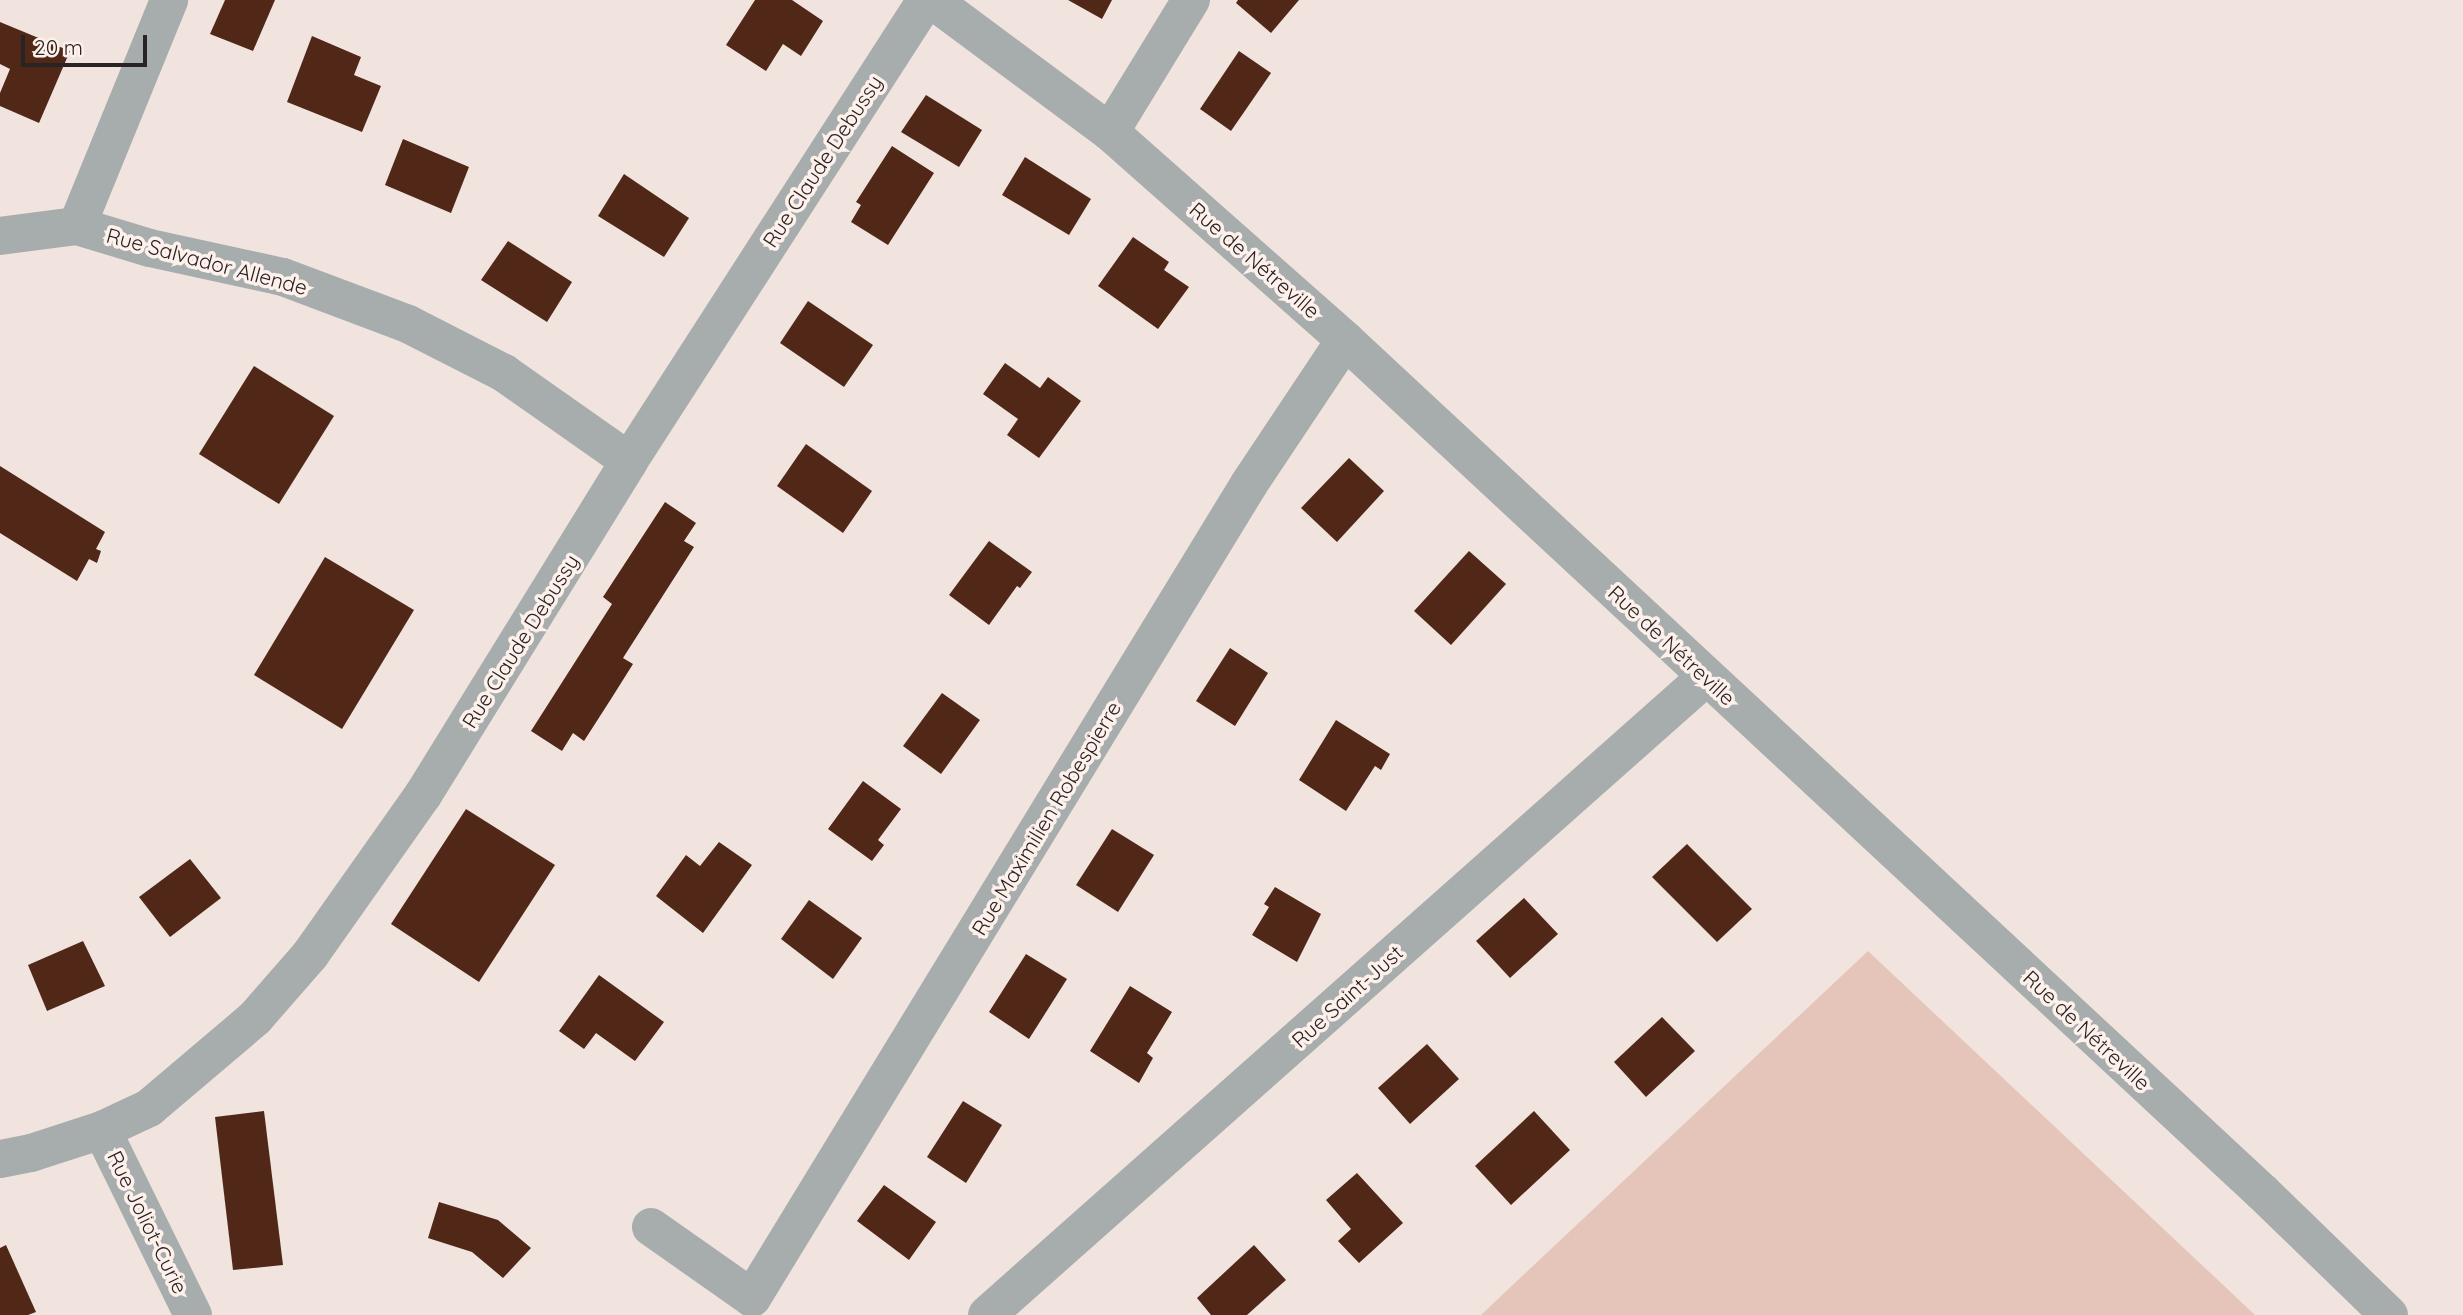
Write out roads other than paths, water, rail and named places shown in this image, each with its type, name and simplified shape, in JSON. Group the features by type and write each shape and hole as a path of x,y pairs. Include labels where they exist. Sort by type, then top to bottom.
{"street":[{"path":"0,236 76,226 169,0"},
{"name":"Rue Claude Debussy","path":"0,1159 31,1153 102,1129 149,1108 255,1018 310,955 423,795 629,461 926,0"},
{"name":"Rue de Nétreville","path":"932,0 1110,132 1345,340 2262,1192 2389,1315"},
{"path":"1110,132 1191,0"},
{"name":"Rue Salvador Allende","path":"76,226 150,248 283,277 408,324 504,373 629,461"},
{"name":"Rue Maximilien Robespierre","path":"651,1227 761,1307 1249,484 1345,340"},
{"name":"Rue Saint-Just","path":"987,1315 1706,677"},
{"name":"Rue Joliot-Curie","path":"102,1129 193,1315"}]}
